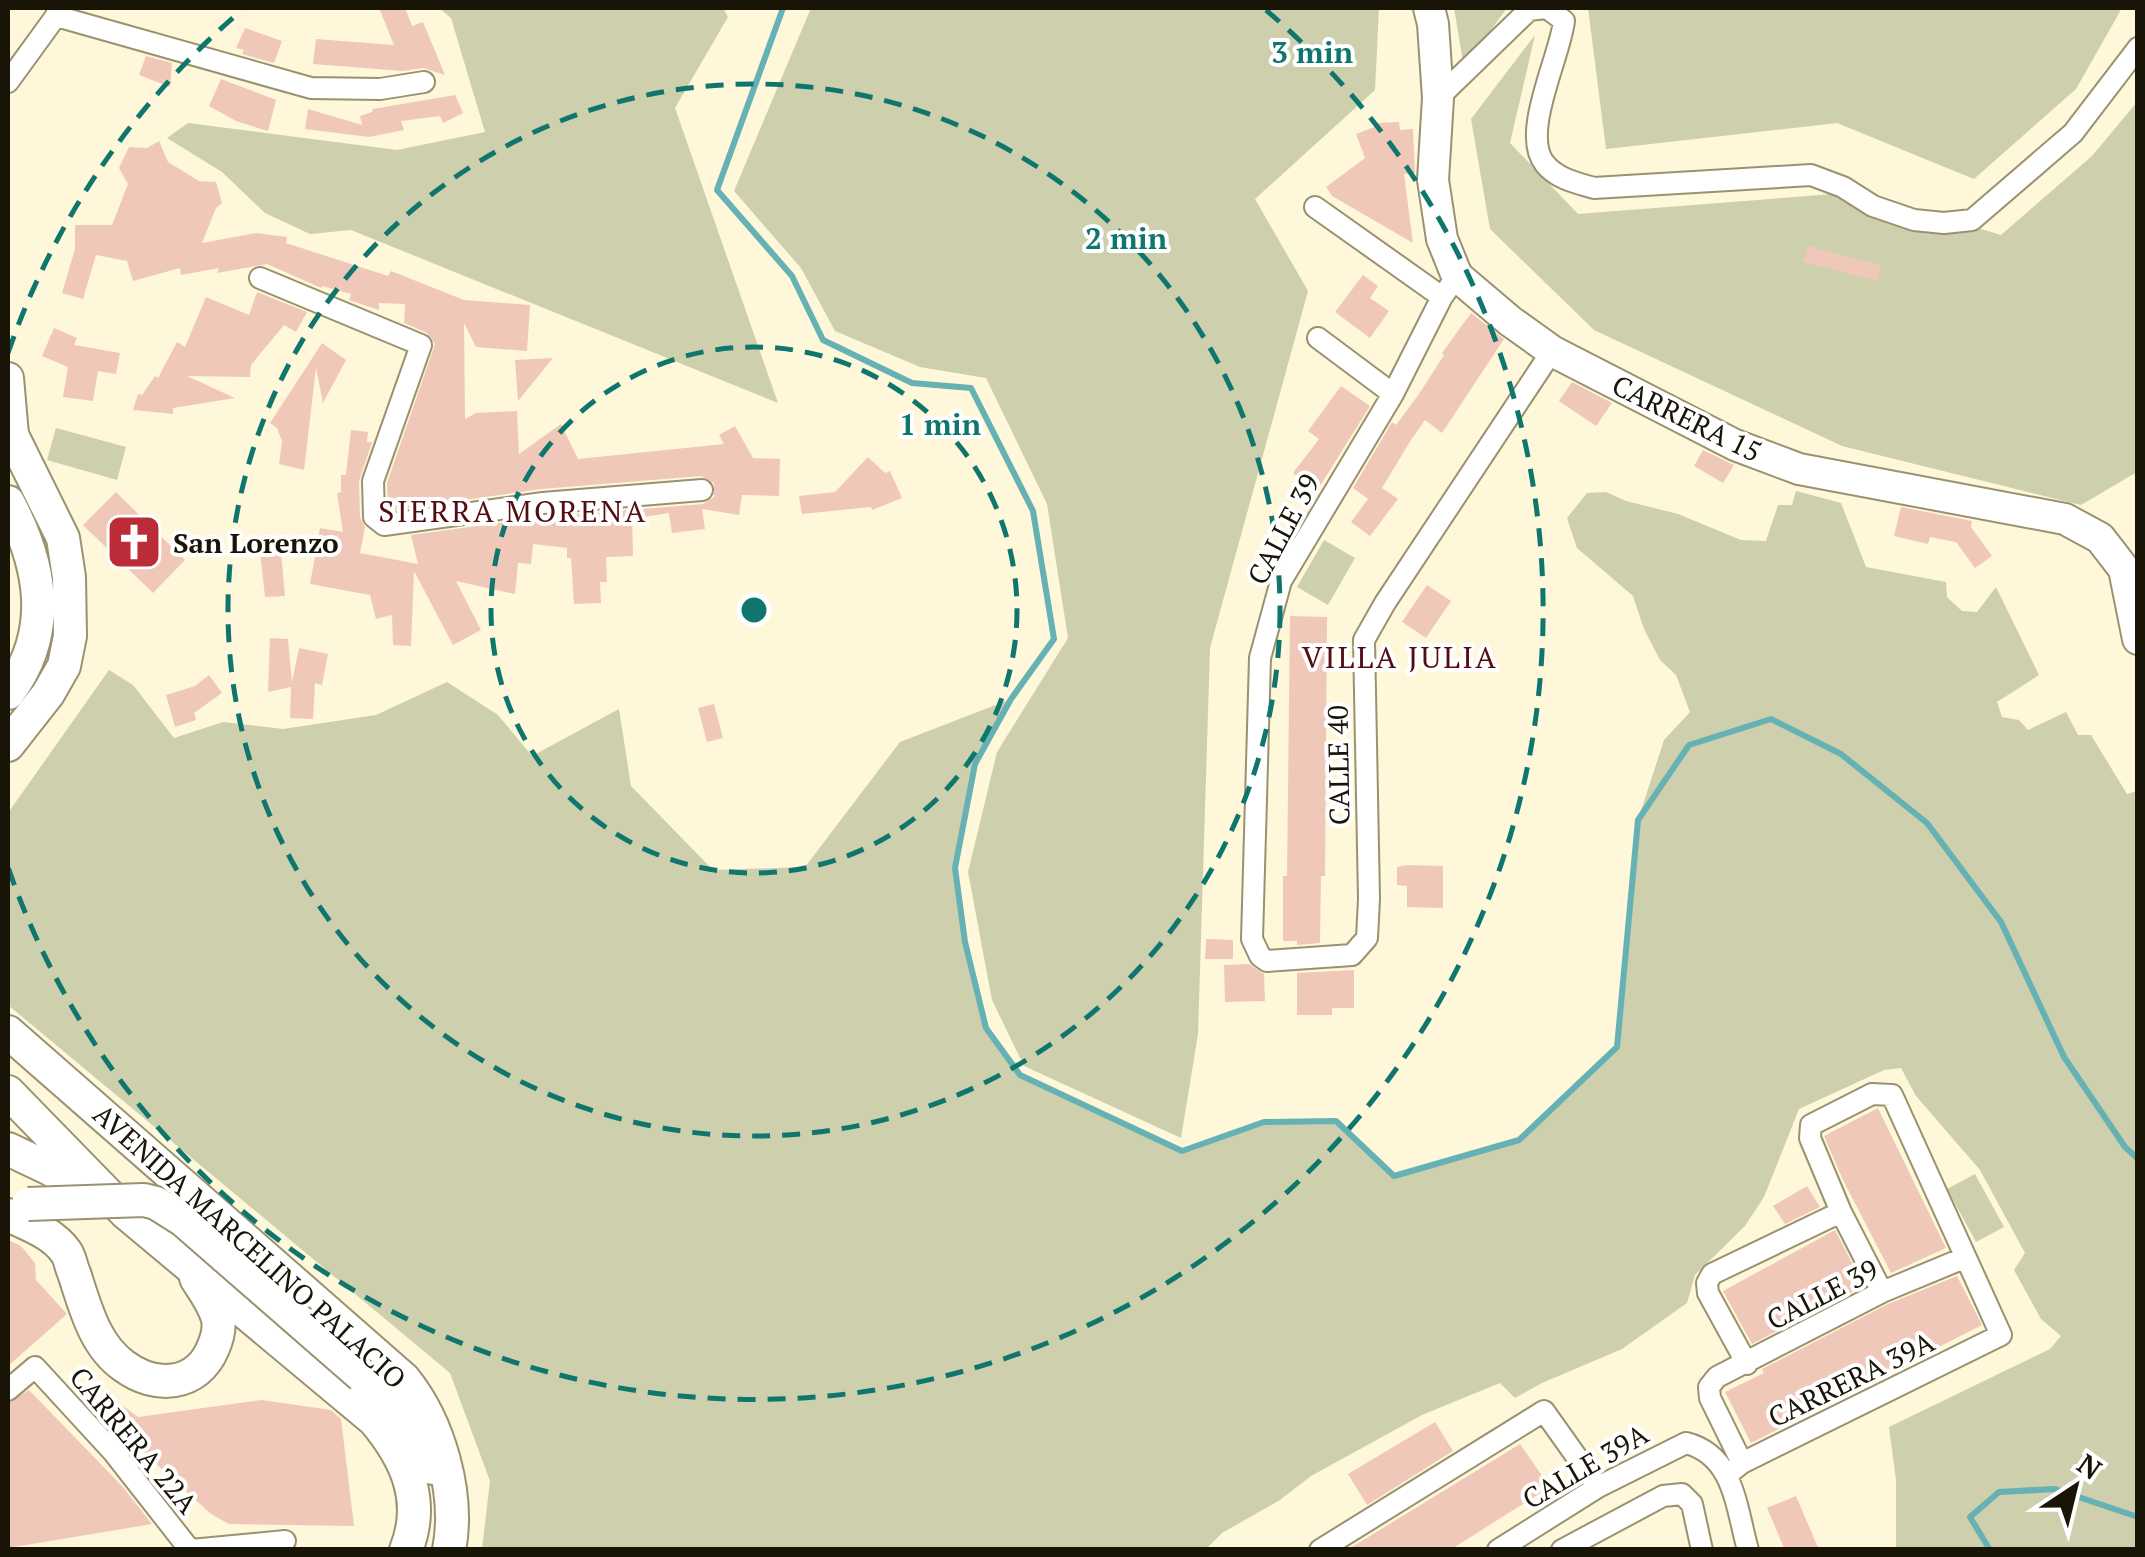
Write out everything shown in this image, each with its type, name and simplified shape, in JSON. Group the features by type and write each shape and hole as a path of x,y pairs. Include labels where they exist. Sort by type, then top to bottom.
{"main road":[{"path":"1429,8 1438,98 1433,180 1450,286"},
{"name":"CARRERA 15","path":"1450,286 1552,350 1736,445 1799,470 2066,519 2100,538 2124,569 2138,639"},
{"path":"8,378 10,431 64,538 70,636 64,666 48,694 8,745"},
{"path":"8,502 27,538 40,610 36,643 21,676 8,693"},
{"name":"AVENIDA MARCELINO PALACIO","path":"8,1032 404,1379 431,1419 450,1504 449,1550"},
{"name":"AVENIDA MARCELINO PALACIO","path":"8,1092 126,1212 347,1396 388,1436 412,1485 413,1526 406,1550"},
{"path":"8,1148 126,1212"},
{"path":"14,1208 144,1200 183,1220 362,1376 412,1431 450,1504"},
{"path":"14,1208 66,1252 91,1322 106,1350 123,1366 157,1381 186,1379 198,1372 219,1332 211,1302 186,1262"}],"street":[{"path":"1438,98 1529,10 1547,8 1564,21 1562,42 1538,116 1536,143 1544,163 1562,178 1594,188 1811,175 1843,187 1873,206 1914,220 1944,224 1972,220 2073,133 2138,48"},
{"path":"8,82 57,12 311,88 380,89 424,82"},
{"path":"1315,207 1450,286"},
{"path":"260,278 420,346 373,480 374,518 384,525 543,503 702,490"},
{"name":"CALLE 39","path":"1260,956 1252,940 1258,842 1260,658 1267,627 1281,582 1393,394 1450,286"},
{"path":"1318,338 1393,394"},
{"name":"CALLE 40","path":"1260,956 1268,961 1352,955 1367,938 1370,898 1364,640 1552,350"},
{"path":"1882,1292 1841,1212 1810,1138 1811,1125 1872,1094 1892,1095 1964,1258"},
{"path":"1747,1364 1706,1283 1712,1274 1841,1212"},
{"name":"CALLE 39","path":"1734,1469 1710,1398 1709,1387 1717,1377 1882,1292 1964,1258"},
{"name":"CARRERA 39A","path":"1734,1469 2001,1335 1964,1258"},
{"name":"CARRERA 22A","path":"8,1390 35,1366 114,1454 191,1550"},
{"path":"1320,1550 1544,1411 1598,1487"},
{"name":"CALLE 39A","path":"1498,1550 1598,1487 1686,1443 1704,1447 1734,1469"},
{"path":"1734,1469 1748,1550"},
{"path":"1562,1550 1663,1496 1682,1494 1692,1504 1702,1550"},
{"path":"191,1550 285,1541"}],"green space":[{"path":"439,8 723,8 728,17 675,108 778,403 351,230 310,234 265,213 222,172 167,138 188,123 397,150 485,132 451,18"},
{"path":"811,8 1379,8 1375,90 1255,199 1308,291 1210,648 1198,1034 1181,1138 1024,1066 992,1000 968,872 997,752 1068,638 1047,504 986,378 920,367 835,331 801,268 734,191"},
{"path":"1454,8 1507,8 1464,67"},
{"path":"1588,8 2122,8 2076,89 1974,179 1837,123 1606,149"},
{"path":"1535,35 1510,143 1578,214 1859,192 2001,235 2092,156 2137,102 2137,472 2081,505 1842,446 1594,330 1490,229 1471,119"},
{"path":"56,428 126,447 117,480 47,460"},
{"path":"1796,491 1841,503 1866,567 1946,582 1947,597 1962,611 1977,612 1996,587 2039,675 1997,702 2002,717 2019,720 2028,730 2066,712 2078,735 2091,735 2127,794 2137,791 2137,1549 1896,1549 1896,1480 1889,1427 2050,1349 2061,1336 2041,1319 2014,1270 2025,1253 1980,1170 1916,1096 1901,1068 1884,1070 1799,1109 1764,1197 1745,1226 1695,1275 1687,1303 1622,1349 1515,1398 1500,1383 1422,1415 1311,1476 1280,1500 1222,1533 1206,1549 482,1549 490,1481 450,1373 8,1005 8,813 109,670 133,685 174,738 223,722 283,729 376,715 447,682 498,715 532,756 619,709 631,786 713,870 805,867 900,742 1011,699 975,764 955,868 965,942 986,1028 1020,1075 1182,1151 1264,1122 1336,1121 1394,1175 1519,1140 1617,1047 1638,820 1664,740 1690,712 1676,675 1660,660 1644,629 1633,596 1577,548 1567,518 1587,493 1606,492 1678,514 1741,540 1766,541 1778,505 1792,505"},
{"path":"1324,540 1355,558 1328,605 1297,587"},
{"path":"1975,1174 2004,1227 1976,1242 1947,1189"}],"building":[{"path":"379,8 405,8 412,26 423,22 445,75 423,68 403,71 313,64 316,39 394,45"},
{"path":"245,28 282,41 274,63 242,54 244,50 236,48"},
{"path":"146,56 172,63 170,87 139,75"},
{"path":"221,79 276,100 268,131 236,121 209,106"},
{"path":"455,95 463,113 443,123 440,116 401,121 404,130 369,137 305,129 308,109 362,125 360,116 373,109"},
{"path":"1399,122 1400,130 1413,129 1415,173 1404,174 1413,243 1332,196 1326,187 1365,158 1356,134 1377,123"},
{"path":"159,141 168,162 199,181 216,182 222,203 216,208 202,243 256,233 287,237 286,243 388,276 391,271 464,300 530,305 527,351 476,347 464,323 465,419 476,413 517,411 519,454 561,424 578,459 724,444 719,435 735,426 753,458 780,459 779,496 742,495 739,515 702,509 705,529 672,533 669,513 632,519 633,556 606,557 607,582 600,582 601,603 574,604 567,548 533,544 531,564 518,563 515,594 456,581 481,630 453,645 414,571 411,646 393,645 392,615 376,619 370,595 310,584 320,528 343,532 337,493 341,492 341,475 346,475 351,430 368,432 367,442 372,442 359,481 360,517 365,527 360,553 418,564 411,535 544,517 703,504 714,497 714,483 701,476 542,489 388,511 387,483 435,344 427,333 404,323 405,304 379,303 379,310 349,300 351,294 321,288 267,264 181,275 180,268 133,281 127,261 96,255 83,299 62,293 75,249 75,225 112,225 128,184 119,168 129,147 147,148"},
{"path":"1808,246 1881,265 1877,281 1803,262"},
{"path":"1363,275 1378,286 1370,298 1389,311 1370,338 1335,312"},
{"path":"257,292 307,312 296,332 284,325 251,365 250,377 187,376 235,398 173,408 173,414 133,410 138,394 142,395 155,376 158,378 177,342 185,347 206,297 249,315"},
{"path":"1471,313 1504,339 1442,433 1425,420 1411,440 1382,488 1398,499 1370,536 1351,522 1368,499 1353,488 1392,422 1396,425 1419,394"},
{"path":"54,328 77,338 74,345 120,353 116,374 98,371 93,401 63,397 68,367 42,356"},
{"path":"322,343 346,360 323,403 316,368 304,470 279,464 282,441 277,428 270,423"},
{"path":"553,358 518,401 515,360"},
{"path":"1572,382 1612,403 1596,426 1559,401"},
{"path":"1341,386 1370,406 1317,491 1293,473 1319,439 1308,431"},
{"path":"1703,450 1734,465 1723,483 1694,466"},
{"path":"868,457 885,473 890,471 902,498 872,510 871,507 802,514 799,496 835,492"},
{"name":"San Lorenzo","path":"116,492 185,560 153,593 83,525"},
{"path":"1901,507 1972,521 1971,527 1992,556 1975,568 1956,542 1930,537 1928,544 1894,536"},
{"path":"280,540 285,596 265,597 259,542"},
{"path":"1427,585 1451,601 1426,638 1402,622"},
{"path":"1290,616 1327,617 1325,876 1321,876 1320,943 1297,945 1297,941 1283,941"},
{"path":"270,638 288,639 292,682 299,648 328,654 322,685 315,683 313,719 290,718 291,687 268,692"},
{"path":"209,675 222,693 194,713 196,720 175,727 166,695 195,686"},
{"path":"714,704 723,738 707,742 698,708"},
{"path":"1443,866 1443,908 1407,907 1407,886 1397,885 1397,867"},
{"path":"1206,939 1233,940 1233,959 1205,959"},
{"path":"1249,964 1264,974 1265,1001 1225,1002 1224,965"},
{"path":"1354,970 1354,1008 1332,1008 1332,1015 1297,1015 1297,973"},
{"path":"1878,1108 1946,1248 1891,1273 1824,1136"},
{"path":"1807,1186 1820,1207 1785,1224 1773,1206"},
{"path":"1835,1230 1864,1286 1752,1344 1723,1291"},
{"path":"8,1240 21,1246 35,1263 36,1280 67,1314 8,1366"},
{"path":"1957,1276 1982,1325 1751,1443 1725,1392 1888,1304"},
{"path":"29,1390 122,1486 152,1524 8,1548 8,1403"},
{"path":"262,1400 331,1410 341,1419 354,1526 229,1524 211,1514 108,1420 122,1405 138,1417"},
{"path":"1435,1422 1453,1451 1367,1505 1348,1474"},
{"path":"1520,1444 1550,1487 1450,1550 1347,1550"},
{"path":"1796,1496 1819,1550 1785,1550 1767,1508"}],"waterway":[{"path":"783,8 717,190 792,276 823,340 912,383 971,388 1033,511 1054,639 1011,699 975,764 955,868 965,942 986,1028 1020,1075 1182,1151 1264,1122 1336,1121 1394,1176 1519,1140 1617,1047 1638,820 1689,745 1771,719 1841,754 1927,823 2001,922 2064,1057 2125,1147 2138,1159"},
{"path":"1990,1550 1970,1517 1999,1492 2055,1489 2138,1517"}],"place":[{"name":"San Lorenzo","path":"134,542"}],"district":[{"name":"SIERRA MORENA","path":"513,511"},
{"name":"VILLA JULIA","path":"1400,657"}]}
